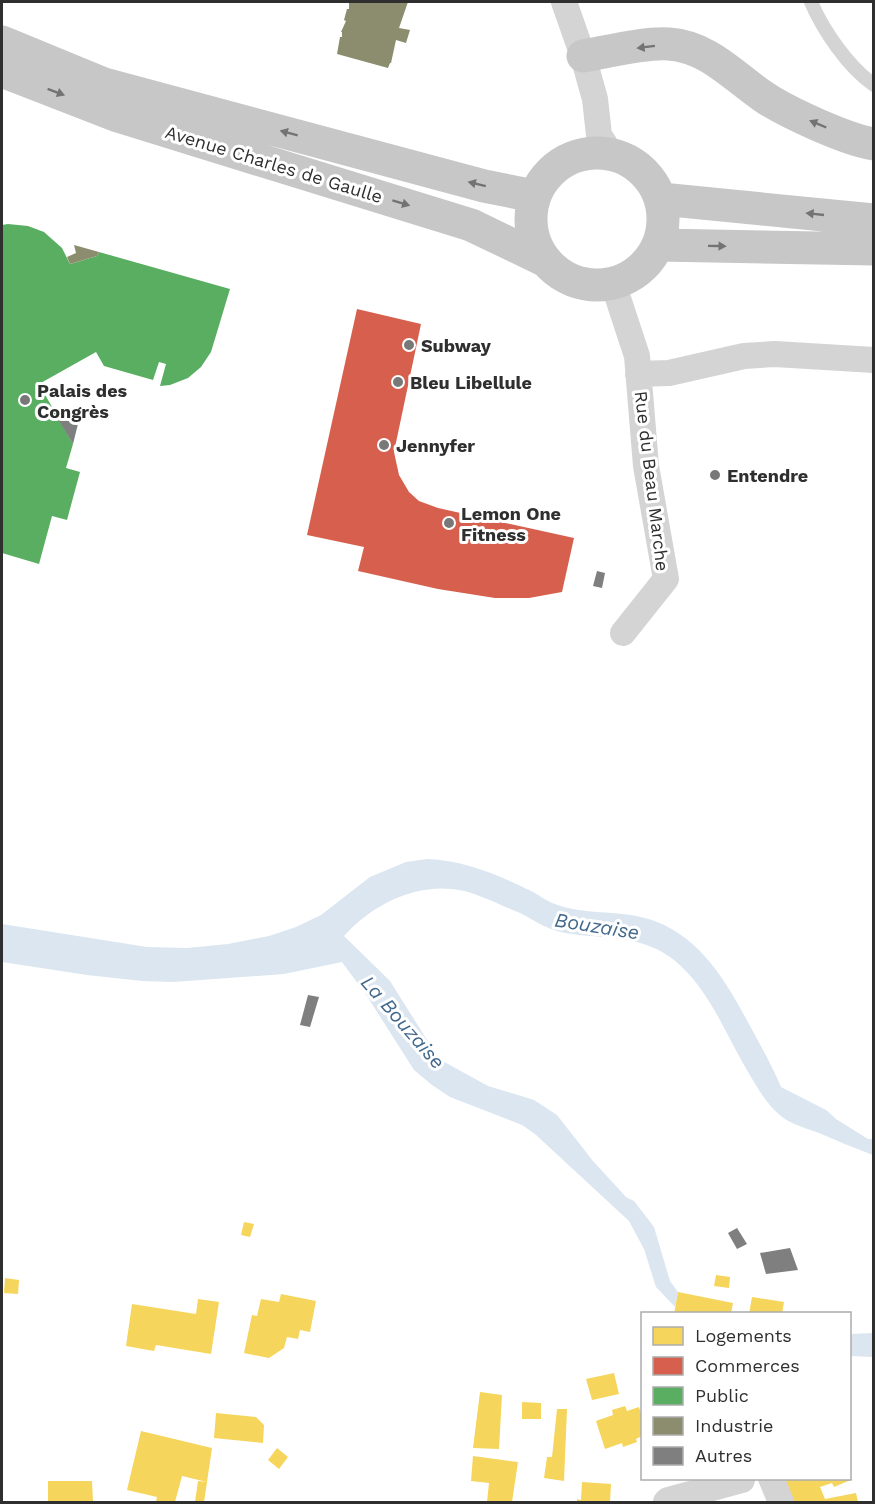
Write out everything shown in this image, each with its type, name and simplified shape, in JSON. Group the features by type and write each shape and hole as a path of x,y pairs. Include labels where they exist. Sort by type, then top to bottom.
{"main road":[{"name":"Avenue Charles de Gaulle","path":"2,42 104,84 484,186 534,196"},
{"path":"583,56 669,44 698,51 722,64 765,98 818,125 873,144"},
{"name":"Avenue Charles de Gaulle","path":"2,71 118,116 471,225 544,260 558,273 575,282 594,285 613,284 633,276 648,262 658,245 664,222 661,199 650,178 633,163 611,154 592,153 574,157 557,166 543,179 534,196 530,218 534,240 544,260"},
{"path":"661,199 873,220"},
{"path":"658,245 873,249"}],"street":[{"path":"564,2 595,99 599,135 611,154"},
{"name":"Rue du Beau Marche","path":"613,284 637,356 646,466 666,579 623,633"},
{"path":"638,374 669,374 744,356 775,354 873,360"},
{"path":"666,1503 668,1500 742,1480"},
{"path":"771,1480 781,1503"}],"lane":[{"path":"811,2 838,48 862,76 873,85"}],"water":[{"path":"427,859 454,862 481,869 519,885 552,903 589,911 645,918 680,934 708,960 731,992 781,1087 826,1110 868,1139 873,1139 873,1155 793,1123 775,1110 754,1083 698,985 674,960 660,951 617,938 557,931 482,897 445,888 407,894 373,911 344,936 390,981 439,1059 488,1086 534,1100 557,1115 593,1161 626,1197 634,1201 654,1227 670,1281 678,1292 675,1307 656,1287 644,1249 629,1221 535,1134 522,1125 450,1097 414,1070 367,996 342,962 284,974 173,982 87,975 2,962 2,924 147,947 187,948 228,944 269,936 321,915 370,877 406,862"},
{"path":"873,1333 873,1357 851,1356 851,1334"}],"building: Logements":[{"path":"244,1222 254,1224 250,1237 241,1235"},
{"path":"716,1275 730,1277 729,1288 714,1286"},
{"path":"5,1278 19,1280 18,1294 4,1293"},
{"path":"678,1292 733,1303 731,1312 674,1312"},
{"path":"281,1294 316,1301 310,1332 300,1330 298,1339 287,1337 284,1348 269,1358 244,1353 252,1315 257,1316 261,1299 279,1302"},
{"path":"752,1297 784,1302 782,1312 749,1312"},
{"path":"198,1299 219,1302 211,1354 156,1345 154,1351 126,1346 132,1304 196,1314"},
{"path":"614,1373 619,1394 592,1400 586,1379"},
{"path":"480,1392 502,1395 499,1449 473,1448"},
{"path":"522,1402 541,1403 541,1419 522,1419"},
{"path":"625,1406 627,1411 639,1407 641,1436 636,1439 637,1442 623,1447 622,1443 605,1449 596,1421 613,1415 612,1410"},
{"path":"557,1409 567,1409 564,1481 544,1478 547,1457 552,1457"},
{"path":"216,1413 256,1417 264,1425 263,1443 214,1438"},
{"path":"141,1431 212,1448 207,1482 182,1476 175,1502 156,1502 157,1497 127,1490"},
{"path":"277,1448 288,1457 279,1469 268,1460"},
{"path":"473,1456 518,1462 512,1502 487,1502 489,1483 471,1481"},
{"path":"783,1480 851,1480 834,1487 832,1483 820,1487 825,1499 856,1493 858,1502 794,1502"},
{"path":"48,1481 92,1481 93,1502 48,1502"},
{"path":"198,1481 207,1482 204,1502 195,1502"},
{"path":"582,1482 611,1484 610,1502 577,1502 577,1499 581,1500"}],"building: Commerces":[{"path":"357,309 421,324 394,452 399,475 409,492 419,501 438,508 574,538 562,592 529,598 495,598 438,589 358,571 364,547 307,535"}],"building: Public":[{"name":"Palais des Congrès","path":"2,225 28,226 44,232 62,248 70,264 97,256 99,252 230,289 211,352 201,367 188,378 160,386 166,364 159,362 153,380 104,366 96,352 39,384 73,444 66,468 80,472 67,520 52,516 39,564 2,553"}],"building: Industrie":[{"path":"349,2 408,2 399,28 410,30 406,43 396,40 388,68 337,54"},
{"path":"74,245 99,252 97,256 70,264 67,257 76,253"}],"building: Autres":[{"path":"55,414 79,420 73,444"},
{"path":"597,571 605,573 602,588 593,586"},
{"path":"308,995 319,997 310,1027 300,1025"},
{"path":"737,1228 747,1244 737,1249 728,1233"},
{"path":"790,1248 798,1270 766,1274 760,1253"}],"place":[{"name":"Subway","path":"409,345"},
{"name":"Bleu Libellule","path":"398,382"},
{"name":"Palais des Congrès","path":"25,400"},
{"name":"Jennyfer","path":"384,445"},
{"name":"Entendre","path":"715,475"},
{"name":"Lemon One Fitness","path":"449,523"}],"water label":[{"name":"Bouzaise","path":"597,926"},
{"name":"La Bouzaise","path":"403,1022"}]}
